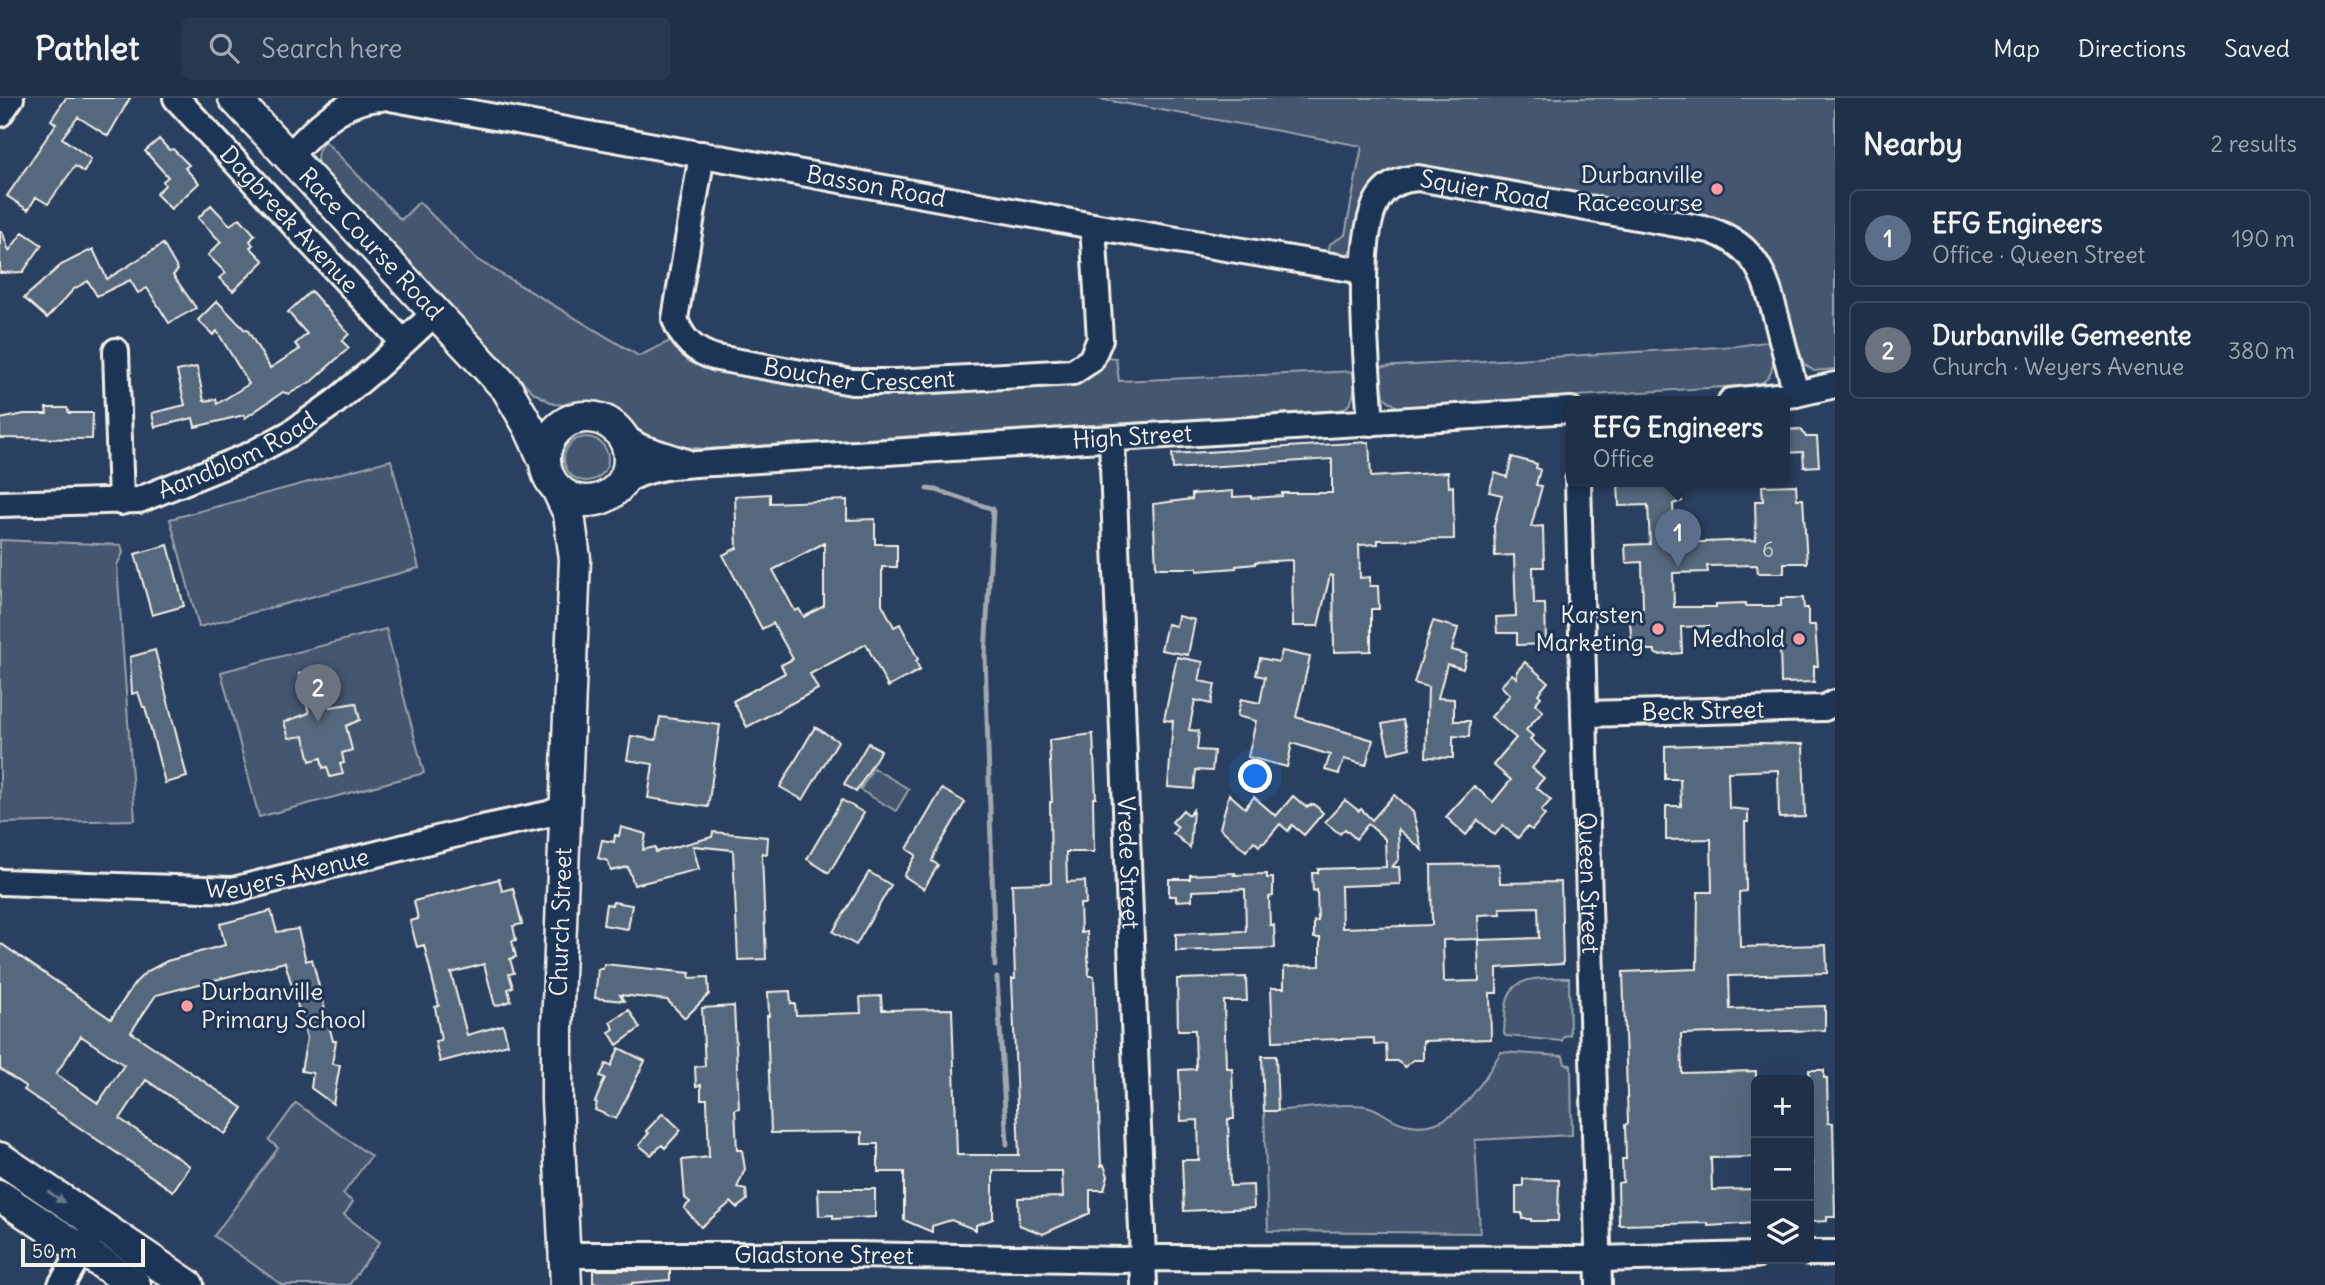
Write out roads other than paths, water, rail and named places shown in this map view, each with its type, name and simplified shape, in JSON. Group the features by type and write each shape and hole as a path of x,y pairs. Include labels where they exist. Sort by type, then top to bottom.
{"main road":[{"name":"Race Course Road","path":"234,98 507,390 529,427 549,477 558,491"},
{"name":"Race Course Road","path":"507,390 567,422 584,417 598,419 611,424 622,436"},
{"path":"545,462 549,440 557,429 567,422"},
{"path":"558,491 569,498 593,501 613,491 627,473 629,460 622,436"},
{"name":"Church Street","path":"558,491 569,514 575,559 556,1029 566,1285"},
{"name":"Church Street","path":"575,559 613,491"},
{"path":"0,1158 188,1285"},
{"path":"0,1196 135,1285"}],"street":[{"path":"0,114 11,98"},
{"name":"Dagbreek Avenue","path":"176,98 403,342"},
{"path":"289,157 337,112 362,100 381,98"},
{"name":"Basson Road","path":"390,98 1093,226 1363,271"},
{"name":"Boucher Crescent","path":"702,154 675,318 689,344 706,356 852,382 1073,372 1091,360 1100,339 1093,226"},
{"name":"Squier Road","path":"1371,423 1363,271 1373,209 1388,188 1408,179 1418,178 1723,234 1745,249 1761,270 1796,394"},
{"name":"Aandblom Road","path":"0,504 121,502 157,495 270,445 335,402 435,313"},
{"path":"116,351 121,502"},
{"path":"1777,396 1835,385"},
{"name":"High Street","path":"613,491 642,473 694,465 1566,410"},
{"name":"High Street","path":"622,436 640,447 694,465"},
{"name":"Vrede Street","path":"1112,439 1144,1285"},
{"name":"Queen Street","path":"1578,487 1599,1285"},
{"name":"Beck Street","path":"1584,714 1831,708"},
{"name":"Weyers Avenue","path":"0,882 233,890 548,814 565,807"},
{"path":"61,1285 97,1225"},
{"path":"1814,1254 1835,1253"},
{"name":"Gladstone Street","path":"565,1255 841,1254 1143,1259 1598,1259 1751,1255"}],"waterway":[{"path":"927,489 993,509 985,655 995,966"},
{"path":"997,978 1007,1144"}],"place":[{"name":"Durbanville Racecourse","path":"1717,189"},
{"name":"EFG Engineers","path":"1678,567"},
{"name":"Karsten Marketing","path":"1658,629"},
{"name":"Medhold","path":"1799,639"},
{"name":"Durbanville Gemeente","path":"318,722"},
{"name":"Durbanville Primary School","path":"187,1006"}]}
